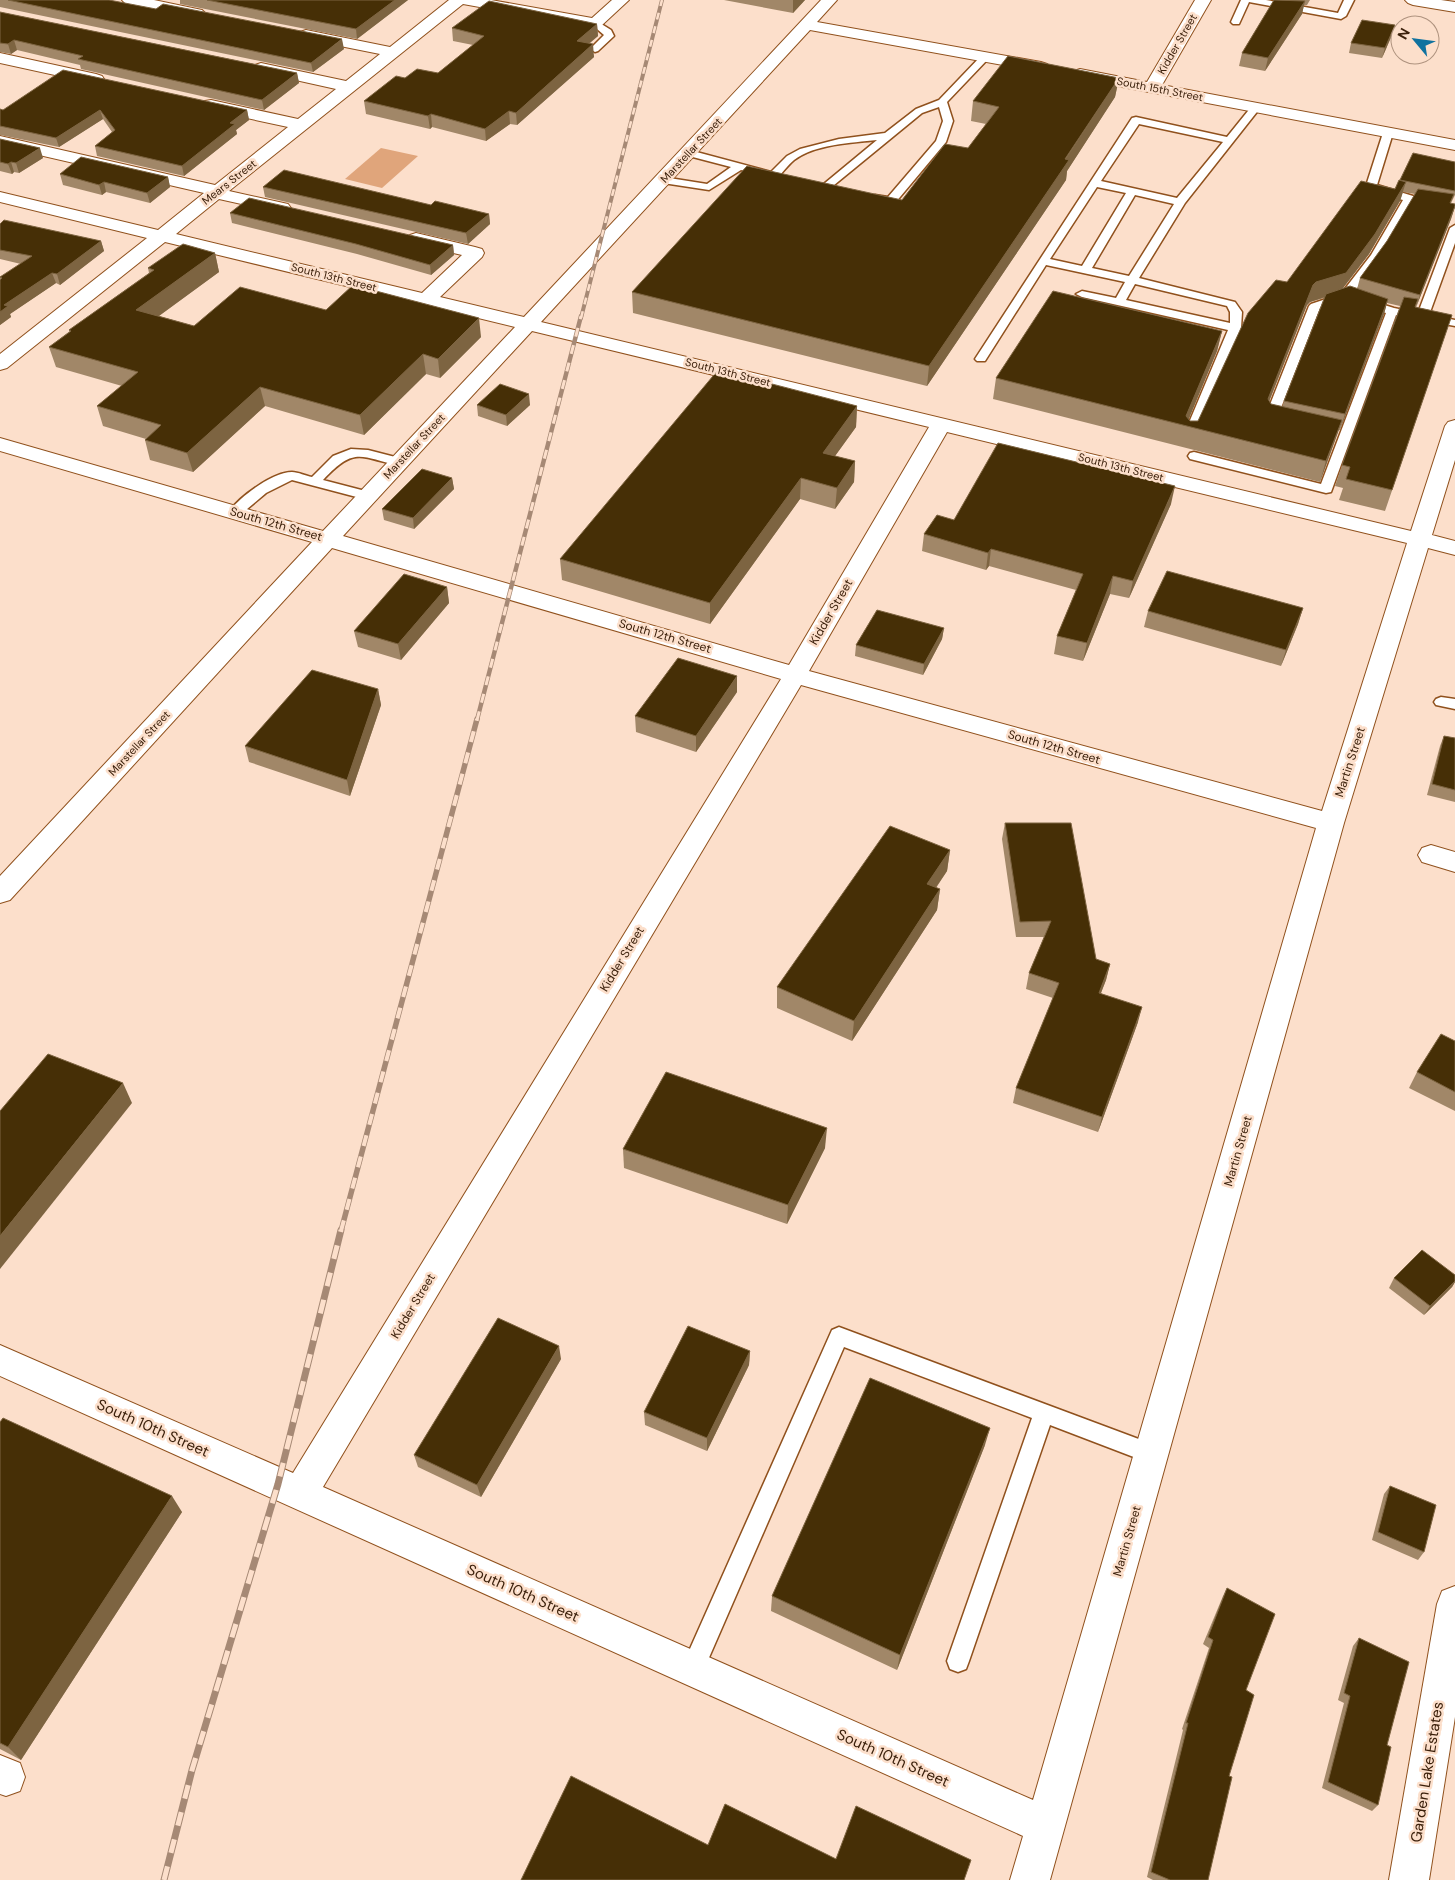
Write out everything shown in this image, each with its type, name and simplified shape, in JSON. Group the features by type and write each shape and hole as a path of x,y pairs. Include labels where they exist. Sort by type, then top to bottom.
{"street":[{"path":"130,0 208,16"},
{"name":"Mears Street","path":"0,364 459,0"},
{"path":"465,0 596,23 620,0"},
{"name":"Marstellar Street","path":"0,893 399,462 664,180 829,0"},
{"name":"Kidder Street","path":"1152,87 1203,0"},
{"path":"1413,0 1455,7"},
{"name":"South 15th Street","path":"806,25 1152,87 1455,145"},
{"path":"295,33 392,52"},
{"path":"0,58 107,82"},
{"path":"242,65 349,87"},
{"path":"194,101 301,125"},
{"path":"0,141 295,211"},
{"name":"South 13th Street","path":"0,197 1455,548"},
{"path":"401,236 475,253 426,300"},
{"name":"Kidder Street","path":"300,1493 795,674 942,423"},
{"name":"Martin Street","path":"1030,1880 1331,824 1455,426"},
{"name":"South 12th Street","path":"0,444 795,674 1331,824"},
{"name":"South 10th Street","path":"0,1360 1046,1826"},
{"name":"Garden Lake Estates","path":"1409,1880 1455,1604"}],"lane":[{"path":"1236,22 1246,0"},
{"path":"1250,0 1341,16 1349,0"},
{"path":"595,49 609,36 604,28 596,23"},
{"path":"825,188 918,111 942,102 985,57"},
{"path":"863,196 891,201 941,142 948,121 942,102"},
{"path":"1119,302 1180,202 1255,108"},
{"path":"981,359 1136,120 1228,140"},
{"path":"1288,424 1270,420 1315,306 1345,296 1376,256 1413,199 1371,186 1388,132"},
{"path":"689,153 778,176 791,157 807,150 854,140 888,136"},
{"path":"664,180 709,187 740,166"},
{"path":"1094,183 1180,202"},
{"path":"1085,271 1132,192"},
{"path":"1422,318 1455,228"},
{"path":"1043,261 1231,304 1236,312 1235,328 1189,437"},
{"path":"1082,294 1235,328"},
{"path":"1345,296 1392,311 1455,323"},
{"path":"1194,456 1326,489 1340,436 1392,311"},
{"path":"314,482 338,458 347,454 364,453 399,462"},
{"path":"235,512 258,493 281,478 292,476 368,496"},
{"path":"693,1668 839,1336 1152,1454"},
{"path":"958,1661 1044,1413"}],"shaded area":[{"path":"381,148 418,156 382,188 345,179"}],"building":[{"path":"8,0 109,0 156,9 163,4 342,39 311,63"},
{"path":"207,0 395,0 356,29"},
{"path":"1274,0 1305,1 1268,58 1242,53"},
{"path":"489,1 597,24 577,41 593,44 516,113 509,111 485,129 431,114 428,116 364,101 396,76 405,78 417,69 438,73 484,36 452,28"},
{"path":"0,12 297,73 262,100 78,59 83,56 14,40 8,44 0,43"},
{"path":"1362,20 1390,24 1390,36 1385,48 1351,43"},
{"path":"1008,56 1119,78 1065,159 1069,160 929,366 632,292 747,166 902,200 945,144 968,148 999,107 973,101"},
{"path":"63,70 247,110 230,123 235,124 182,166 95,146 115,130 100,110 56,138 0,126 0,109 3,110"},
{"path":"0,139 40,148 16,163 11,162 8,164 0,162"},
{"path":"1413,153 1455,162 1455,191 1400,180"},
{"path":"81,157 168,177 147,193 104,182 99,185 60,174"},
{"path":"284,170 431,205 435,201 489,214 466,233 263,187"},
{"path":"1399,180 1406,182 1375,234 1346,273 1316,282 1313,285 1268,399 1271,404 1342,420 1326,461 996,378 1053,291 1222,331 1186,416 1190,421 1198,421 1248,313 1276,280 1287,282 1361,181 1395,189"},
{"path":"1418,189 1454,194 1450,203 1455,204 1420,295 1360,278 1387,241"},
{"path":"249,198 453,245 430,265 356,244 230,213"},
{"path":"4,220 101,241 57,274 52,273 4,305 8,306 0,312 0,280 2,278 0,277 32,256 0,250 0,224"},
{"path":"183,244 215,253 136,310 194,326 240,287 326,310 353,285 479,318 438,359 423,354 360,415 260,387 187,453 145,440 161,425 97,406 138,372 49,347 71,331 69,330 154,270 148,268"},
{"path":"1350,286 1388,299 1345,414 1284,401 1326,294"},
{"path":"1404,297 1418,299 1415,307 1452,315 1392,490 1346,479 1350,467 1342,465"},
{"path":"718,370 857,406 823,453 855,461 837,488 801,478 710,603 560,559"},
{"path":"500,384 529,394 506,415 477,405"},
{"path":"998,443 1175,486 1133,581 1113,576 1087,643 1057,636 1083,574 991,549 988,553 924,534 937,515 954,520"},
{"path":"422,469 452,478 413,518 382,509"},
{"path":"1167,571 1303,608 1286,650 1148,611"},
{"path":"404,574 447,587 398,644 354,631"},
{"path":"877,610 944,628 924,664 856,645"},
{"path":"678,658 737,676 696,736 635,716"},
{"path":"312,670 378,689 347,780 245,746"},
{"path":"1444,736 1455,738 1455,790 1432,784"},
{"path":"1005,823 1071,823 1096,959 1110,964 1099,993 1142,1007 1102,1117 1016,1088 1059,983 1029,973 1051,921 1020,922"},
{"path":"890,826 950,850 927,884 940,889 854,1021 777,987"},
{"path":"1441,1034 1455,1041 1455,1092 1417,1072"},
{"path":"48,1054 123,1083 0,1236 0,1111"},
{"path":"666,1072 827,1128 788,1205 623,1149"},
{"path":"1422,1250 1455,1275 1455,1281 1430,1306 1394,1278"},
{"path":"498,1318 559,1346 477,1485 414,1455"},
{"path":"688,1326 750,1351 707,1438 644,1412"},
{"path":"870,1378 990,1428 900,1655 772,1596"},
{"path":"3,1418 172,1496 8,1747 0,1743 0,1422"},
{"path":"1390,1486 1436,1505 1424,1552 1378,1532"},
{"path":"1227,1588 1275,1614 1246,1690 1254,1695 1229,1776 1232,1777 1208,1880 1170,1880 1151,1872 1188,1723 1186,1723 1213,1640 1208,1637"},
{"path":"1359,1638 1409,1662 1387,1745 1391,1747 1378,1805 1328,1782 1350,1696 1344,1693"},
{"path":"571,1776 708,1845 725,1804 836,1859 856,1806 971,1860 964,1880 521,1880"}],"railway":[{"path":"581,318 662,0"},
{"path":"477,720 581,316"},
{"path":"341,1231 477,719"},
{"path":"164,1880 192,1770 278,1484 341,1230"}]}
